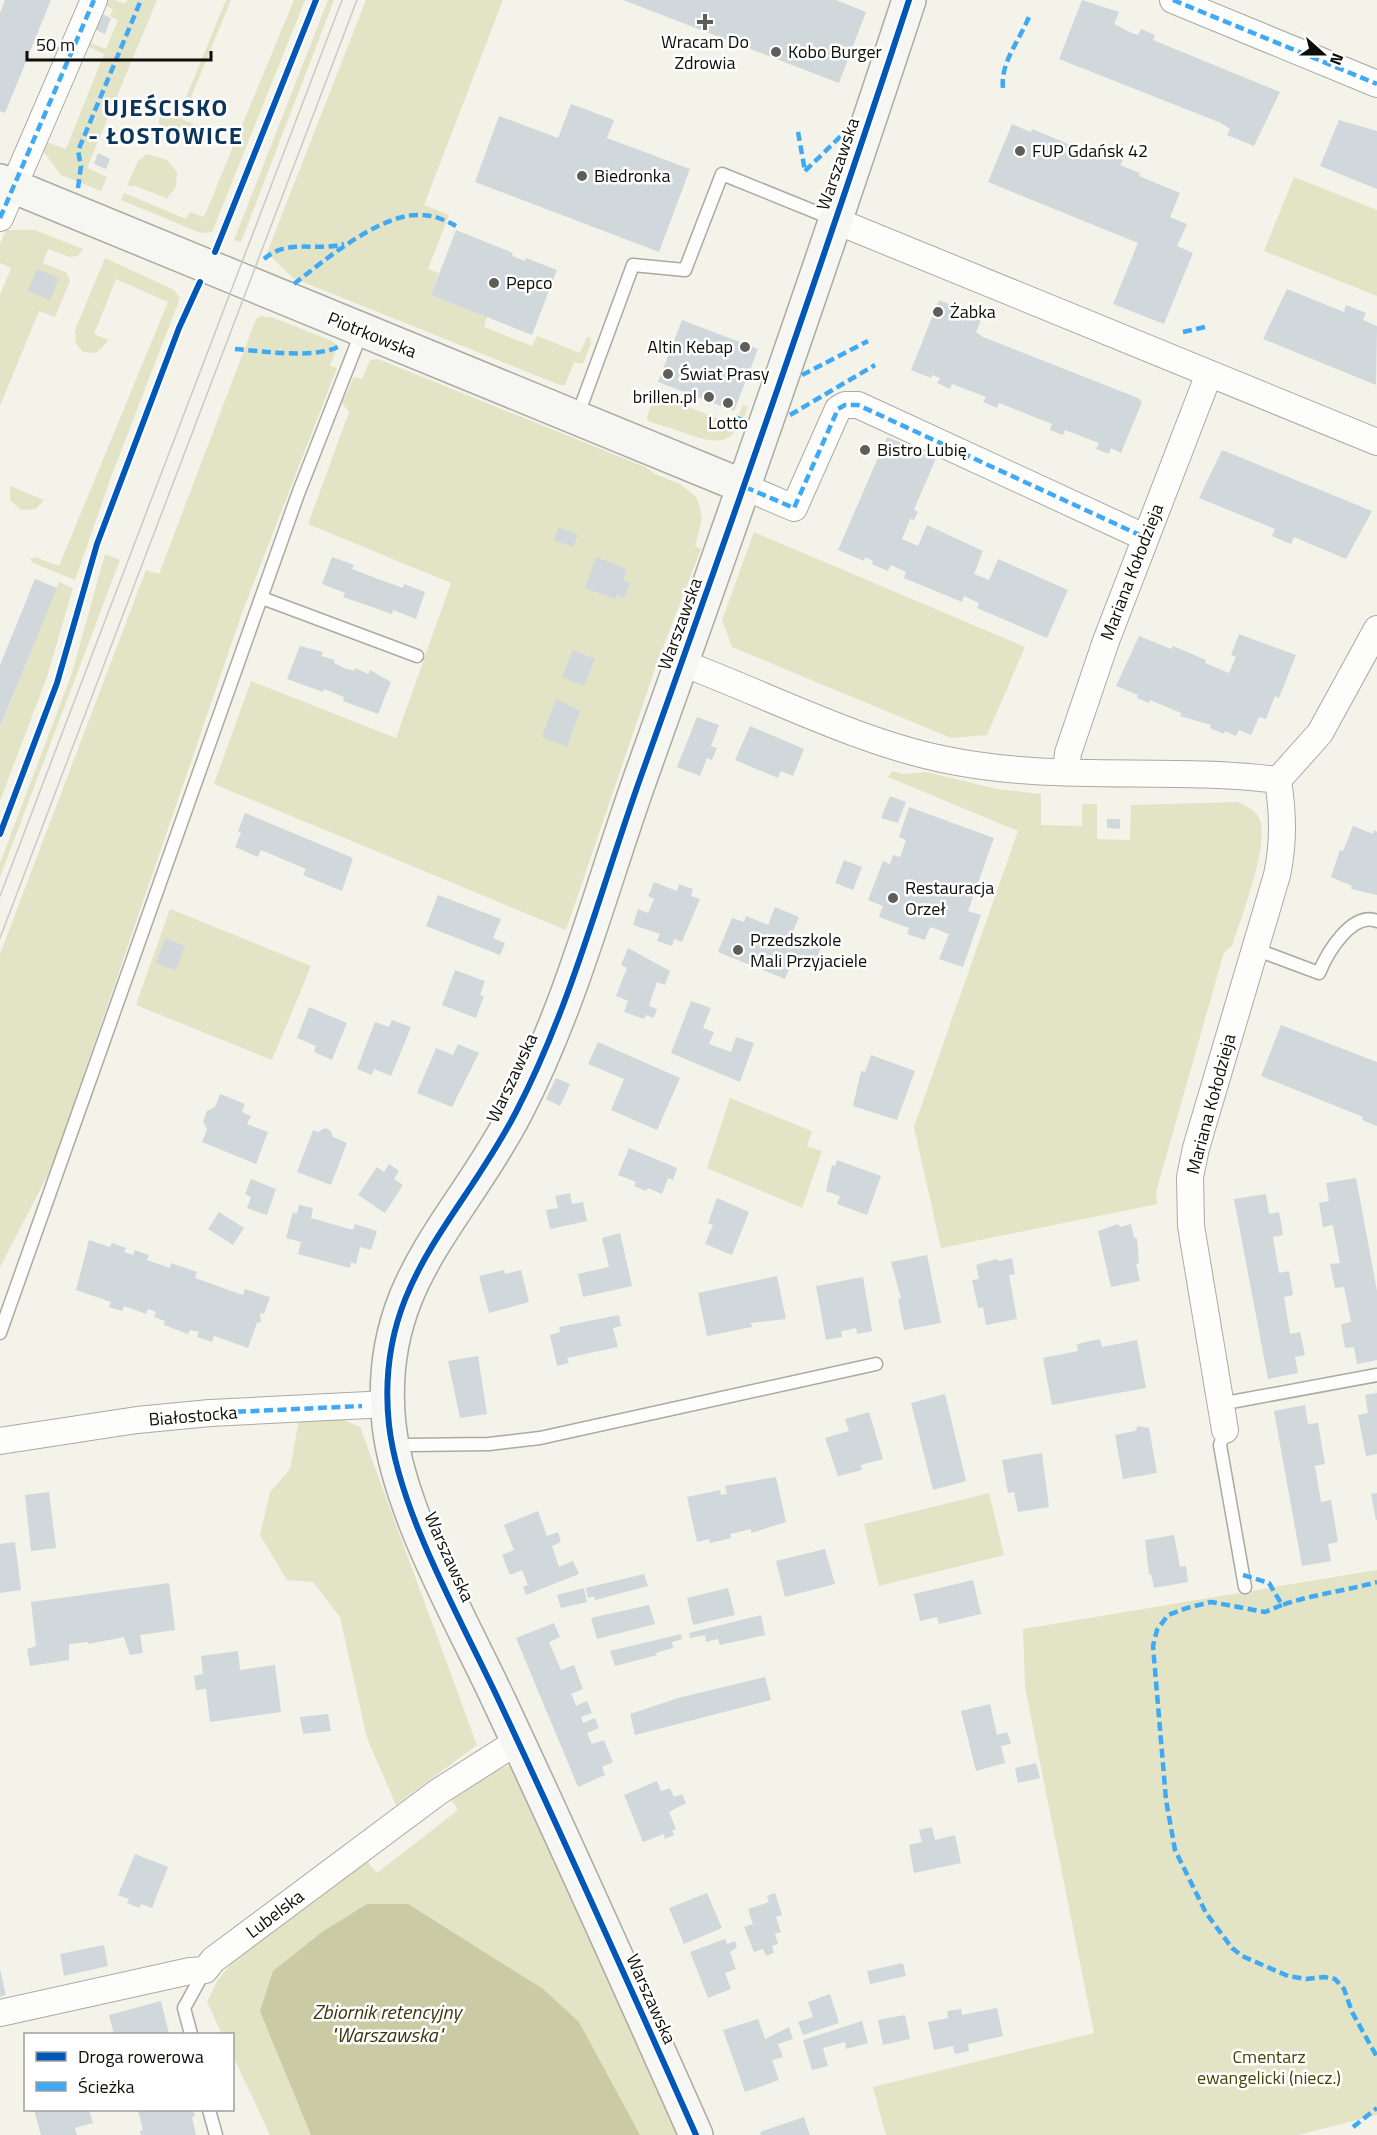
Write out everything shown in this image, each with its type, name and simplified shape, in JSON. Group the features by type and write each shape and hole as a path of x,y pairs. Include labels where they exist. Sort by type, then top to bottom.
{"street":[{"path":"0,218 7,184 94,0"},
{"name":"Warszawska","path":"696,2135 406,1496 393,1449 388,1404 391,1343 404,1298 426,1254 491,1156 533,1074 580,955 745,487 909,0"},
{"path":"1173,0 1377,84"},
{"name":"Piotrkowska","path":"7,184 745,487"},
{"path":"834,220 1377,442"},
{"name":"Mariana Kołodzieja","path":"1066,772 1068,753 1082,707 1144,537 1209,374"},
{"path":"745,487 794,508 838,409 845,405 858,405 1144,537"},
{"path":"682,663 913,752 943,759 1066,772 1233,774 1278,780 1320,733 1377,629"},
{"name":"Mariana Kołodzieja","path":"1225,1430 1191,1226 1190,1177 1196,1148 1256,949 1282,849 1283,814 1278,780"},
{"name":"Białostocka","path":"0,1441 137,1420 210,1413 388,1404"},
{"name":"Lubelska","path":"205,1970 213,1960 438,1792 518,1741"},
{"path":"0,2013 190,1971 205,1970"}],"lane":[{"path":"577,418 633,265 685,270 722,174 834,220"},
{"path":"0,1333 319,438 362,331"},
{"path":"262,598 417,656"},
{"path":"1256,949 1319,973 1326,956 1357,921 1369,918 1377,921"},
{"path":"393,1449 409,1444 489,1444 540,1438 876,1364"},
{"path":"1220,1404 1377,1376"},
{"name":"Mariana Kołodzieja","path":"1225,1430 1220,1445 1245,1587"},
{"path":"191,2033 184,2008 205,1970"},
{"path":"210,2111 216,2135"}],"green space":[{"path":"101,0 115,0 125,4 127,0 157,0 87,168 107,177 101,191 61,175 43,151 46,142 66,149 104,54 87,46 84,40 106,49 118,20 110,16 113,9 99,3"},
{"path":"226,0 231,0 182,119 200,127 188,137 172,134 159,124 160,110 178,117"},
{"path":"294,0 305,0 212,232 201,233 121,200 124,193 186,219 190,212 204,217"},
{"path":"328,0 334,0 241,242 234,240"},
{"path":"366,0 503,0 424,205 449,215 428,269 439,273 431,295 487,317 484,327 532,346 537,336 580,353 587,337 590,337 591,343 583,364 574,362 565,385 560,385 293,278 267,253"},
{"path":"147,154 167,160 177,172 176,187 165,201 166,198 133,185 132,187 127,185 138,161"},
{"path":"1294,177 1377,210 1377,296 1264,251"},
{"path":"6,230 35,230 83,249 78,256 70,257 48,249 43,263 67,273 70,281 55,317 39,311 0,406 0,295 11,268 0,263 0,244"},
{"path":"105,258 174,290 180,298 110,480 75,580 33,563 30,559 35,557 59,566 168,302 116,279 94,334 109,340 96,353 83,352 76,344 75,330"},
{"path":"261,316 274,318 332,341 338,346 330,366 337,368 242,613 52,1167 0,1267 0,954 146,570 159,574 256,319"},
{"path":"378,359 645,467 655,474 680,484 696,497 700,507 702,519 695,546 701,549 657,663 566,930 214,784 251,681 396,738 451,583 308,524 349,412 342,403 354,377 362,379 370,360"},
{"path":"655,394 735,425 743,405 748,407 736,431 729,437 721,440 703,439 648,421 647,417"},
{"path":"10,486 44,500 36,509 21,510 10,500"},
{"path":"754,532 1025,647 987,735 951,738 732,647 722,620"},
{"path":"105,554 120,560 0,877 0,863 72,673"},
{"path":"59,582 73,588 47,677 0,801 0,728"},
{"path":"892,771 903,774 926,772 997,789 1041,794 1041,825 1082,826 1082,804 1097,804 1097,839 1130,840 1131,805 1238,802 1258,815 1262,836 1257,867 1232,946 1224,952 1156,1192 1157,1204 941,1248 914,1127 1018,831 888,777"},
{"path":"170,909 311,966 272,1060 136,1005"},
{"path":"730,1098 812,1131 807,1146 822,1151 802,1208 707,1168"},
{"path":"339,1418 360,1427 477,1745 396,1805 367,1738 340,1617 313,1582 287,1580 260,1535 270,1492 290,1469 299,1420"},
{"path":"989,1493 1004,1555 879,1586 864,1524"},
{"name":"Cmentarz ewangelicki (niecz.)","path":"1377,1570 1377,2115 1298,2135 886,2135 873,2087 1094,2033 1025,1687 1023,1629"},
{"path":"512,1764 680,2135 270,2135 234,2058 234,2033 222,2033 207,2002 217,1981 240,1953 366,1860 377,1873 458,1810 450,1798 472,1782"}],"water":[{"name":"Zbiornik retencyjny \"Warszawska\"","path":"367,1904 408,1904 543,1989 579,2022 640,2135 311,2135 260,2011 273,1971 322,1932"}],"building":[{"path":"5,0 51,0 5,113 0,111 0,13"},
{"path":"623,0 836,0 866,12 839,83"},
{"path":"1082,0 1119,12 1114,24 1132,33 1138,35 1141,29 1155,35 1153,40 1280,92 1254,146 1227,135 1230,129 1221,123 1059,59"},
{"path":"95,11 111,18 105,34 89,27"},
{"name":"Biedronka","path":"571,104 614,120 607,138 690,169 659,252 475,182 499,116 558,138"},
{"path":"1339,120 1377,131 1377,189 1320,166"},
{"path":"1012,124 1031,132 1032,129 1097,156 1099,151 1123,160 1120,165 1140,173 1139,176 1180,193 1170,217 1187,224 1177,246 1193,253 1164,324 1113,304 1138,243 988,182"},
{"path":"98,153 110,159 106,169 94,164"},
{"name":"Pepco","path":"456,230 513,253 512,256 525,261 526,258 557,270 532,335 431,295"},
{"path":"37,269 59,278 50,300 28,291"},
{"path":"1287,289 1344,312 1346,305 1366,313 1363,320 1377,326 1376,385 1263,339"},
{"path":"939,300 982,318 976,332 983,337 1138,398 1142,402 1121,453 1111,448 1109,454 1096,449 1099,443 1065,430 1063,435 1050,430 1052,424 999,403 997,408 983,402 986,397 952,384 950,389 937,383 940,378 932,375 931,378 911,370"},
{"path":"682,320 758,349 734,411 658,382"},
{"path":"887,437 936,458 914,510 918,512 914,520 910,519 902,539 918,546 927,525 983,551 974,574 989,580 998,559 1068,590 1047,638 977,608 979,603 964,596 962,602 904,578 906,572 891,565 888,571 872,564 873,561 865,557 864,561 838,550"},
{"path":"1222,450 1372,511 1346,559 1294,537 1291,544 1272,536 1275,529 1199,498"},
{"path":"559,527 578,535 573,547 554,540"},
{"path":"332,557 354,565 352,569 378,579 403,588 404,584 425,592 416,619 393,610 392,614 343,597 345,593 322,584"},
{"path":"596,557 627,569 623,580 630,583 624,598 617,595 615,599 585,588"},
{"path":"35,579 57,588 0,727 0,665"},
{"path":"1239,634 1296,655 1279,698 1275,696 1266,719 1259,717 1251,735 1239,730 1236,736 1225,731 1224,734 1210,728 1211,725 1180,716 1181,713 1150,700 1149,703 1137,698 1138,695 1116,686 1139,636 1171,649 1173,646 1229,673 1236,657 1231,655"},
{"path":"300,646 323,652 321,656 335,660 334,663 344,668 354,671 355,668 368,674 370,670 391,682 378,714 343,701 344,697 324,689 323,692 287,679"},
{"path":"573,650 595,659 584,686 562,677"},
{"path":"556,699 580,711 567,747 542,737"},
{"path":"697,717 719,725 711,746 717,748 712,760 707,758 700,776 677,767"},
{"path":"750,726 804,749 793,776 781,771 778,778 735,760"},
{"path":"890,796 906,802 898,823 881,818"},
{"path":"909,807 994,838 968,911 981,915 963,967 939,959 949,934 930,927 925,940 907,934 909,928 879,917 883,906 868,900 883,861 890,864 893,855 900,857 906,840 899,837"},
{"path":"245,813 353,858 342,891 303,875 306,869 261,850 258,857 235,847 241,833 238,831"},
{"path":"1107,819 1120,819 1120,829 1107,828"},
{"path":"1353,826 1373,834 1374,830 1377,832 1377,895 1351,889 1352,886 1331,877 1340,850 1343,851"},
{"path":"844,860 862,867 853,890 835,883"},
{"path":"654,882 677,891 679,884 693,889 691,896 700,899 682,942 674,939 672,946 657,941 660,934 633,925 638,909 648,913 654,899 648,896"},
{"path":"438,895 501,919 493,938 505,943 500,955 426,926"},
{"path":"775,907 799,917 791,936 821,947 813,967 793,959 785,979 718,952 732,918 744,922 746,916 768,925"},
{"path":"165,938 185,946 176,970 156,963"},
{"path":"628,948 670,971 665,985 657,982 651,999 649,1006 657,1009 654,1018 646,1015 644,1019 624,1012 628,1001 616,996 627,968 621,965"},
{"path":"455,970 485,981 480,995 484,996 476,1018 442,1005"},
{"path":"691,1001 711,1008 703,1028 714,1032 709,1044 731,1052 736,1037 754,1043 740,1082 671,1053"},
{"path":"309,1007 347,1023 332,1060 314,1052 316,1046 297,1038"},
{"path":"392,1020 411,1027 391,1076 374,1069 372,1075 357,1069 375,1022 389,1027"},
{"path":"1281,1025 1377,1062 1377,1126 1362,1120 1363,1117 1261,1076"},
{"path":"598,1042 680,1078 657,1130 611,1110 624,1079 588,1064"},
{"path":"458,1044 479,1053 452,1107 417,1093 436,1048 453,1055"},
{"path":"871,1055 915,1071 897,1120 853,1106 861,1071 865,1072"},
{"path":"556,1078 570,1084 560,1106 546,1099"},
{"path":"220,1094 245,1104 242,1112 251,1116 247,1124 268,1132 256,1164 202,1142 207,1129 203,1121 207,1111 215,1107"},
{"path":"325,1128 331,1131 333,1137 347,1143 331,1185 297,1172 313,1130 318,1132"},
{"path":"629,1148 677,1168 673,1180 668,1178 662,1194 648,1188 646,1191 634,1186 636,1182 618,1175"},
{"path":"837,1160 881,1176 867,1215 837,1204 840,1196 826,1191 832,1165 835,1166"},
{"path":"389,1164 399,1171 394,1179 403,1185 385,1213 358,1195 377,1167 384,1172"},
{"path":"1356,1178 1377,1291 1377,1360 1357,1364 1354,1347 1345,1348 1341,1324 1351,1322 1344,1287 1335,1288 1330,1264 1340,1263 1333,1225 1323,1227 1319,1203 1329,1201 1326,1183"},
{"path":"251,1179 276,1189 267,1215 247,1208 251,1197 245,1194"},
{"path":"570,1193 572,1204 583,1202 587,1221 550,1229 546,1210 558,1208 555,1196"},
{"path":"1266,1194 1269,1214 1279,1212 1281,1222 1283,1235 1273,1237 1279,1273 1289,1271 1293,1295 1284,1297 1290,1334 1300,1332 1305,1355 1295,1357 1298,1373 1268,1379 1234,1199"},
{"path":"717,1198 749,1212 732,1255 705,1244 713,1225 708,1223"},
{"path":"299,1205 313,1208 311,1218 353,1230 355,1224 377,1231 371,1250 360,1247 356,1264 351,1262 350,1268 298,1254 301,1242 286,1238 293,1212 297,1214"},
{"path":"219,1212 244,1228 233,1245 208,1229"},
{"path":"1118,1224 1120,1227 1131,1224 1134,1238 1137,1238 1139,1263 1136,1264 1140,1281 1111,1287 1098,1231"},
{"path":"620,1233 632,1286 583,1297 578,1274 609,1267 602,1238"},
{"path":"89,1240 110,1247 112,1243 126,1248 124,1252 133,1255 135,1250 149,1255 147,1260 170,1268 171,1263 197,1272 195,1278 243,1295 245,1289 270,1297 264,1314 260,1313 261,1322 257,1323 248,1348 214,1336 212,1342 197,1337 199,1332 190,1330 188,1334 164,1325 165,1321 154,1317 156,1312 148,1309 146,1314 124,1306 122,1311 109,1307 111,1302 76,1290"},
{"path":"927,1255 941,1323 904,1330 898,1299 901,1298 891,1262"},
{"path":"1012,1258 1015,1274 1009,1275 1017,1319 986,1325 983,1307 978,1308 972,1280 979,1279 976,1265 996,1259 999,1261"},
{"path":"504,1270 505,1274 521,1270 529,1302 489,1313 479,1276"},
{"path":"777,1276 786,1319 751,1323 752,1327 707,1336 698,1293"},
{"path":"863,1277 872,1331 857,1334 856,1328 841,1331 842,1337 826,1340 816,1286"},
{"path":"619,1315 621,1326 613,1328 618,1347 567,1358 569,1363 557,1366 550,1335 560,1332 559,1327"},
{"path":"1100,1339 1102,1347 1137,1340 1146,1388 1052,1405 1043,1358 1078,1351 1077,1344"},
{"path":"478,1356 487,1414 460,1418 448,1361"},
{"path":"1377,1393 1377,1454 1366,1456 1358,1415 1368,1413 1365,1395"},
{"path":"945,1394 966,1481 933,1490 911,1403"},
{"path":"1305,1405 1308,1424 1318,1423 1325,1464 1315,1466 1321,1502 1331,1500 1338,1542 1328,1544 1331,1561 1302,1566 1274,1411"},
{"path":"869,1412 883,1459 861,1465 862,1470 838,1476 825,1438 849,1431 845,1419"},
{"path":"1138,1426 1149,1428 1157,1473 1123,1479 1115,1435 1135,1431"},
{"path":"1042,1453 1049,1507 1018,1512 1014,1492 1008,1493 1002,1460"},
{"path":"776,1477 786,1522 751,1533 751,1529 730,1534 731,1538 710,1543 709,1539 697,1542 687,1497 720,1490 721,1495 727,1494 725,1486"},
{"path":"49,1492 56,1548 31,1551 25,1495"},
{"path":"1377,1493 1377,1520 1376,1520 1371,1494"},
{"path":"538,1511 547,1536 558,1532 561,1542 552,1546 559,1567 573,1561 579,1574 526,1595 523,1587 528,1585 522,1570 510,1575 502,1555 514,1550 504,1525"},
{"path":"1174,1535 1180,1567 1186,1566 1188,1582 1154,1588 1151,1574 1149,1575 1145,1540"},
{"path":"15,1542 21,1590 0,1593 0,1544"},
{"path":"825,1549 835,1584 785,1597 776,1561"},
{"path":"644,1574 648,1586 595,1600 594,1596 588,1598 586,1588"},
{"path":"973,1580 981,1614 939,1624 937,1617 920,1621 914,1594"},
{"path":"169,1583 175,1630 140,1635 143,1653 130,1655 124,1637 88,1644 88,1642 69,1644 69,1660 30,1666 27,1649 36,1646 31,1602"},
{"path":"584,1588 587,1602 561,1608 557,1595"},
{"path":"728,1588 735,1615 693,1625 687,1598"},
{"path":"649,1605 655,1624 597,1639 591,1618"},
{"path":"761,1615 765,1635 720,1645 718,1639 706,1642 705,1635 690,1638 689,1633"},
{"path":"554,1623 560,1637 549,1642 561,1670 574,1665 583,1689 571,1694 576,1706 587,1701 592,1713 581,1717 583,1723 595,1718 599,1728 587,1733 592,1744 604,1740 613,1762 602,1767 605,1775 578,1787 516,1638"},
{"path":"681,1634 682,1639 672,1642 673,1648 656,1653 657,1655 615,1666 610,1651"},
{"path":"238,1651 240,1670 275,1665 281,1712 210,1722 206,1689 196,1690 194,1676 203,1674 201,1656"},
{"path":"765,1677 771,1700 635,1735 630,1714 678,1698"},
{"path":"990,1704 997,1735 1007,1732 1011,1744 1001,1746 1005,1763 976,1771 961,1711"},
{"path":"328,1714 331,1731 303,1734 300,1717"},
{"path":"1036,1763 1040,1778 1018,1783 1015,1768"},
{"path":"657,1781 661,1791 670,1788 674,1797 682,1794 686,1803 669,1812 676,1829 672,1831 674,1835 665,1839 664,1834 643,1842 624,1795"},
{"path":"932,1827 935,1840 955,1835 961,1863 914,1873 909,1845 922,1842 919,1830"},
{"path":"135,1854 168,1867 152,1908 141,1904 140,1908 127,1903 129,1899 118,1895"},
{"path":"707,1893 722,1928 684,1944 669,1908"},
{"path":"775,1893 782,1915 776,1917 781,1932 775,1934 778,1944 772,1946 774,1953 766,1956 763,1949 754,1952 744,1927 753,1924 748,1909 769,1902 767,1896"},
{"path":"725,1939 727,1944 735,1941 737,1947 730,1952 736,1969 725,1973 731,1989 708,1998 690,1952"},
{"path":"104,1945 108,1966 64,1976 60,1954"},
{"path":"903,1963 906,1976 870,1984 867,1971"},
{"path":"0,1969 6,1995 0,1997"},
{"path":"830,1994 839,2023 803,2035 798,2022 813,2017 808,2002"},
{"path":"161,2001 169,2033 114,2033 109,2015"},
{"path":"997,2008 1003,2036 968,2044 969,2051 955,2054 953,2046 934,2050 928,2022 948,2018 947,2011 961,2009 962,2015"},
{"path":"905,2015 910,2039 883,2045 878,2020"},
{"path":"758,2019 765,2039 789,2027 793,2039 778,2044 783,2057 772,2060 779,2080 745,2092 723,2030"},
{"path":"862,2021 868,2043 846,2049 845,2042 823,2048 828,2066 812,2070 803,2040"},
{"path":"34,2111 89,2111 93,2123 75,2128 77,2135 41,2135"},
{"path":"138,2111 193,2111 195,2116 192,2117 196,2135 141,2135 140,2131 143,2130"},
{"path":"804,2117 810,2135 761,2135 760,2132"}],"tram line":[{"path":"0,896 342,0"},
{"path":"0,938 357,0"}],"marked path":[{"path":"0,218 94,0"},
{"path":"78,188 81,166 78,151 141,0"},
{"path":"1173,0 1377,84"},
{"path":"1003,88 1008,60 1030,14"},
{"path":"798,132 805,171"},
{"path":"805,171 843,134"},
{"path":"294,284 352,241 368,231 401,217 427,215 456,226"},
{"path":"264,259 273,253 292,247 344,244"},
{"path":"1183,332 1205,327"},
{"path":"802,375 868,341"},
{"path":"235,349 304,353 331,350 341,345"},
{"path":"790,415 875,365"},
{"path":"745,487 794,508 838,409 845,405 858,405 1144,537"},
{"path":"735,417 747,422"},
{"path":"210,1413 362,1406"},
{"path":"1243,1575 1269,1583 1282,1605 1377,1582"},
{"path":"1282,1605 1265,1612 1211,1602 1168,1615 1157,1630 1153,1646 1166,1800 1175,1850 1206,1913 1232,1948 1242,1956 1288,1976 1306,1979 1324,1977 1335,1979 1344,1989 1352,2012 1377,2057"},
{"path":"1353,2127 1377,2108"}],"cycle path":[{"path":"215,252 316,0"},
{"path":"696,2135 550,1811 418,1530 395,1459 389,1425 388,1376 394,1333 407,1294 425,1258 516,1112 571,984 630,808 813,288 909,0"},
{"path":"0,834 57,683 97,544 179,328 200,282"}],"place":[{"name":"Wracam Do Zdrowia","path":"705,22"},
{"name":"Kobo Burger","path":"776,52"},
{"name":"FUP Gdańsk 42","path":"1020,151"},
{"name":"Biedronka","path":"582,176"},
{"name":"Pepco","path":"494,283"},
{"name":"Żabka","path":"938,312"},
{"name":"Altin Kebap","path":"745,347"},
{"name":"Świat Prasy","path":"668,374"},
{"name":"brillen.pl","path":"709,397"},
{"name":"Lotto","path":"728,403"},
{"name":"Bistro Lubię","path":"865,450"},
{"name":"Restauracja Orzeł","path":"893,898"},
{"name":"Przedszkole Mali Przyjaciele","path":"738,950"}],"district":[{"name":"UJEŚCISKO - ŁOSTOWICE","path":"166,122"}]}
